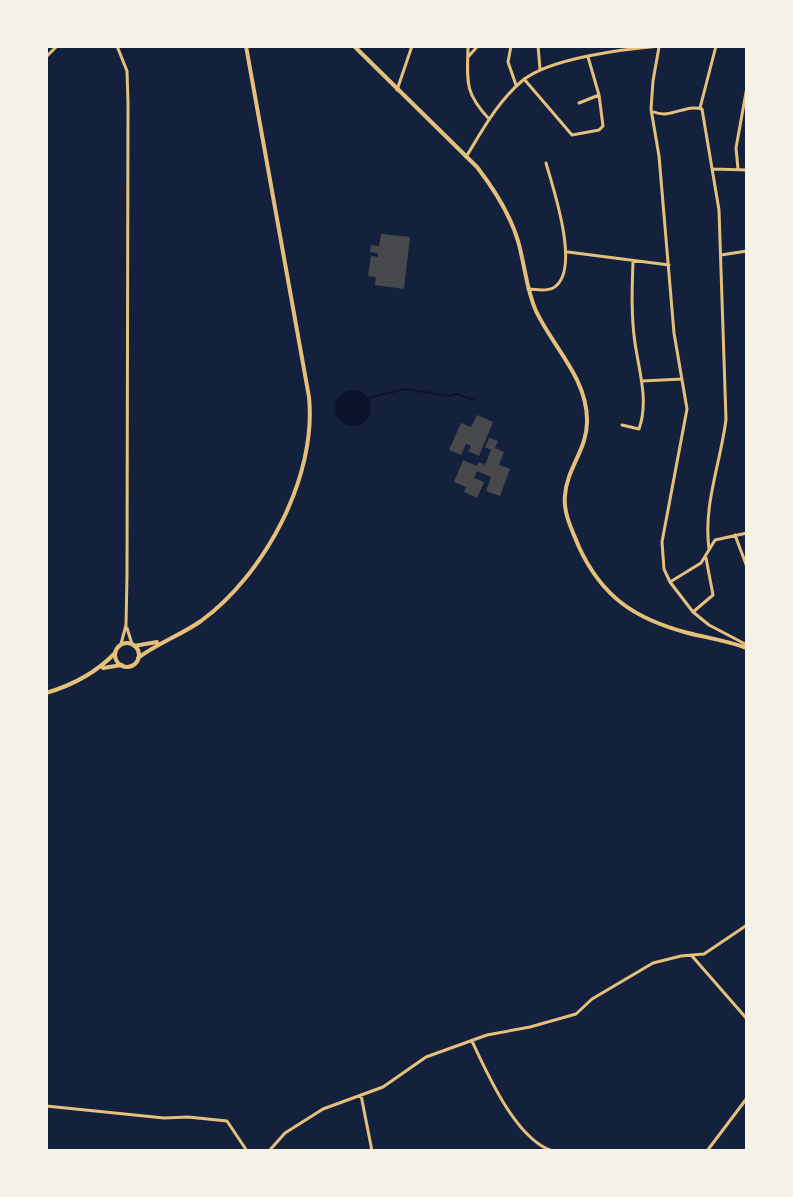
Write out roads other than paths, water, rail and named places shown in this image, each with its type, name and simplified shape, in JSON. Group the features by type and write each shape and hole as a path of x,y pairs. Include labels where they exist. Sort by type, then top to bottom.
{"main road":[{"path":"46,693 100,668 129,666 159,642 202,620 255,565 280,525 303,466 311,419 309,397 246,46"},
{"path":"354,46 466,157 494,190 508,216 537,312 581,388 586,405 585,437 566,485 565,503 571,526 593,575 614,598 640,614 686,633 747,646"},
{"path":"100,668 121,644 159,642"},
{"path":"133,645 138,650 138,658"},
{"path":"115,653 116,660 122,665"}],"street":[{"path":"46,57 57,46"},
{"path":"117,46 127,71 128,103 126,625 121,644"},
{"path":"397,90 412,46"},
{"path":"511,46 508,62 516,86"},
{"path":"538,46 540,69"},
{"path":"609,46 610,53"},
{"path":"466,157 489,119 516,86 540,69 588,57 659,46 651,109 686,423 662,542 664,569 693,612 709,625 738,638 747,646"},
{"path":"700,108 716,46"},
{"path":"468,48 467,74 473,100 489,119"},
{"path":"468,57 476,48"},
{"path":"524,79 572,135 602,128 599,95 588,57"},
{"path":"738,169 736,148 747,87"},
{"path":"579,103 599,95"},
{"path":"651,109 661,115 700,108"},
{"path":"700,108 705,113 719,210 726,419 723,445 711,488 707,535 709,549"},
{"path":"528,289 544,290 555,286 560,280 568,252 546,163"},
{"path":"713,169 747,170"},
{"path":"721,255 747,251"},
{"path":"568,252 669,265"},
{"path":"622,425 635,430 641,426 642,381 635,342 633,261"},
{"path":"642,381 682,379"},
{"path":"693,612 713,595 706,558 715,540 747,533"},
{"path":"735,535 747,567"},
{"path":"670,582 706,558"},
{"path":"126,625 133,645"},
{"path":"269,1151 285,1133 312,1116 383,1087 426,1057 472,1041 576,1014 592,999 653,963 714,949 747,925"},
{"path":"692,956 747,1019"},
{"path":"472,1041 489,1077 524,1132 545,1149 553,1151"},
{"path":"361,1095 372,1151"},
{"path":"707,1151 747,1098"},
{"path":"46,1106 227,1121 247,1151"}],"water":[{"path":"353,390 366,395 371,408 366,421 353,426 340,421 335,408 340,395"}],"waterway":[{"path":"368,398 405,389 450,396 457,394 474,400"}]}
